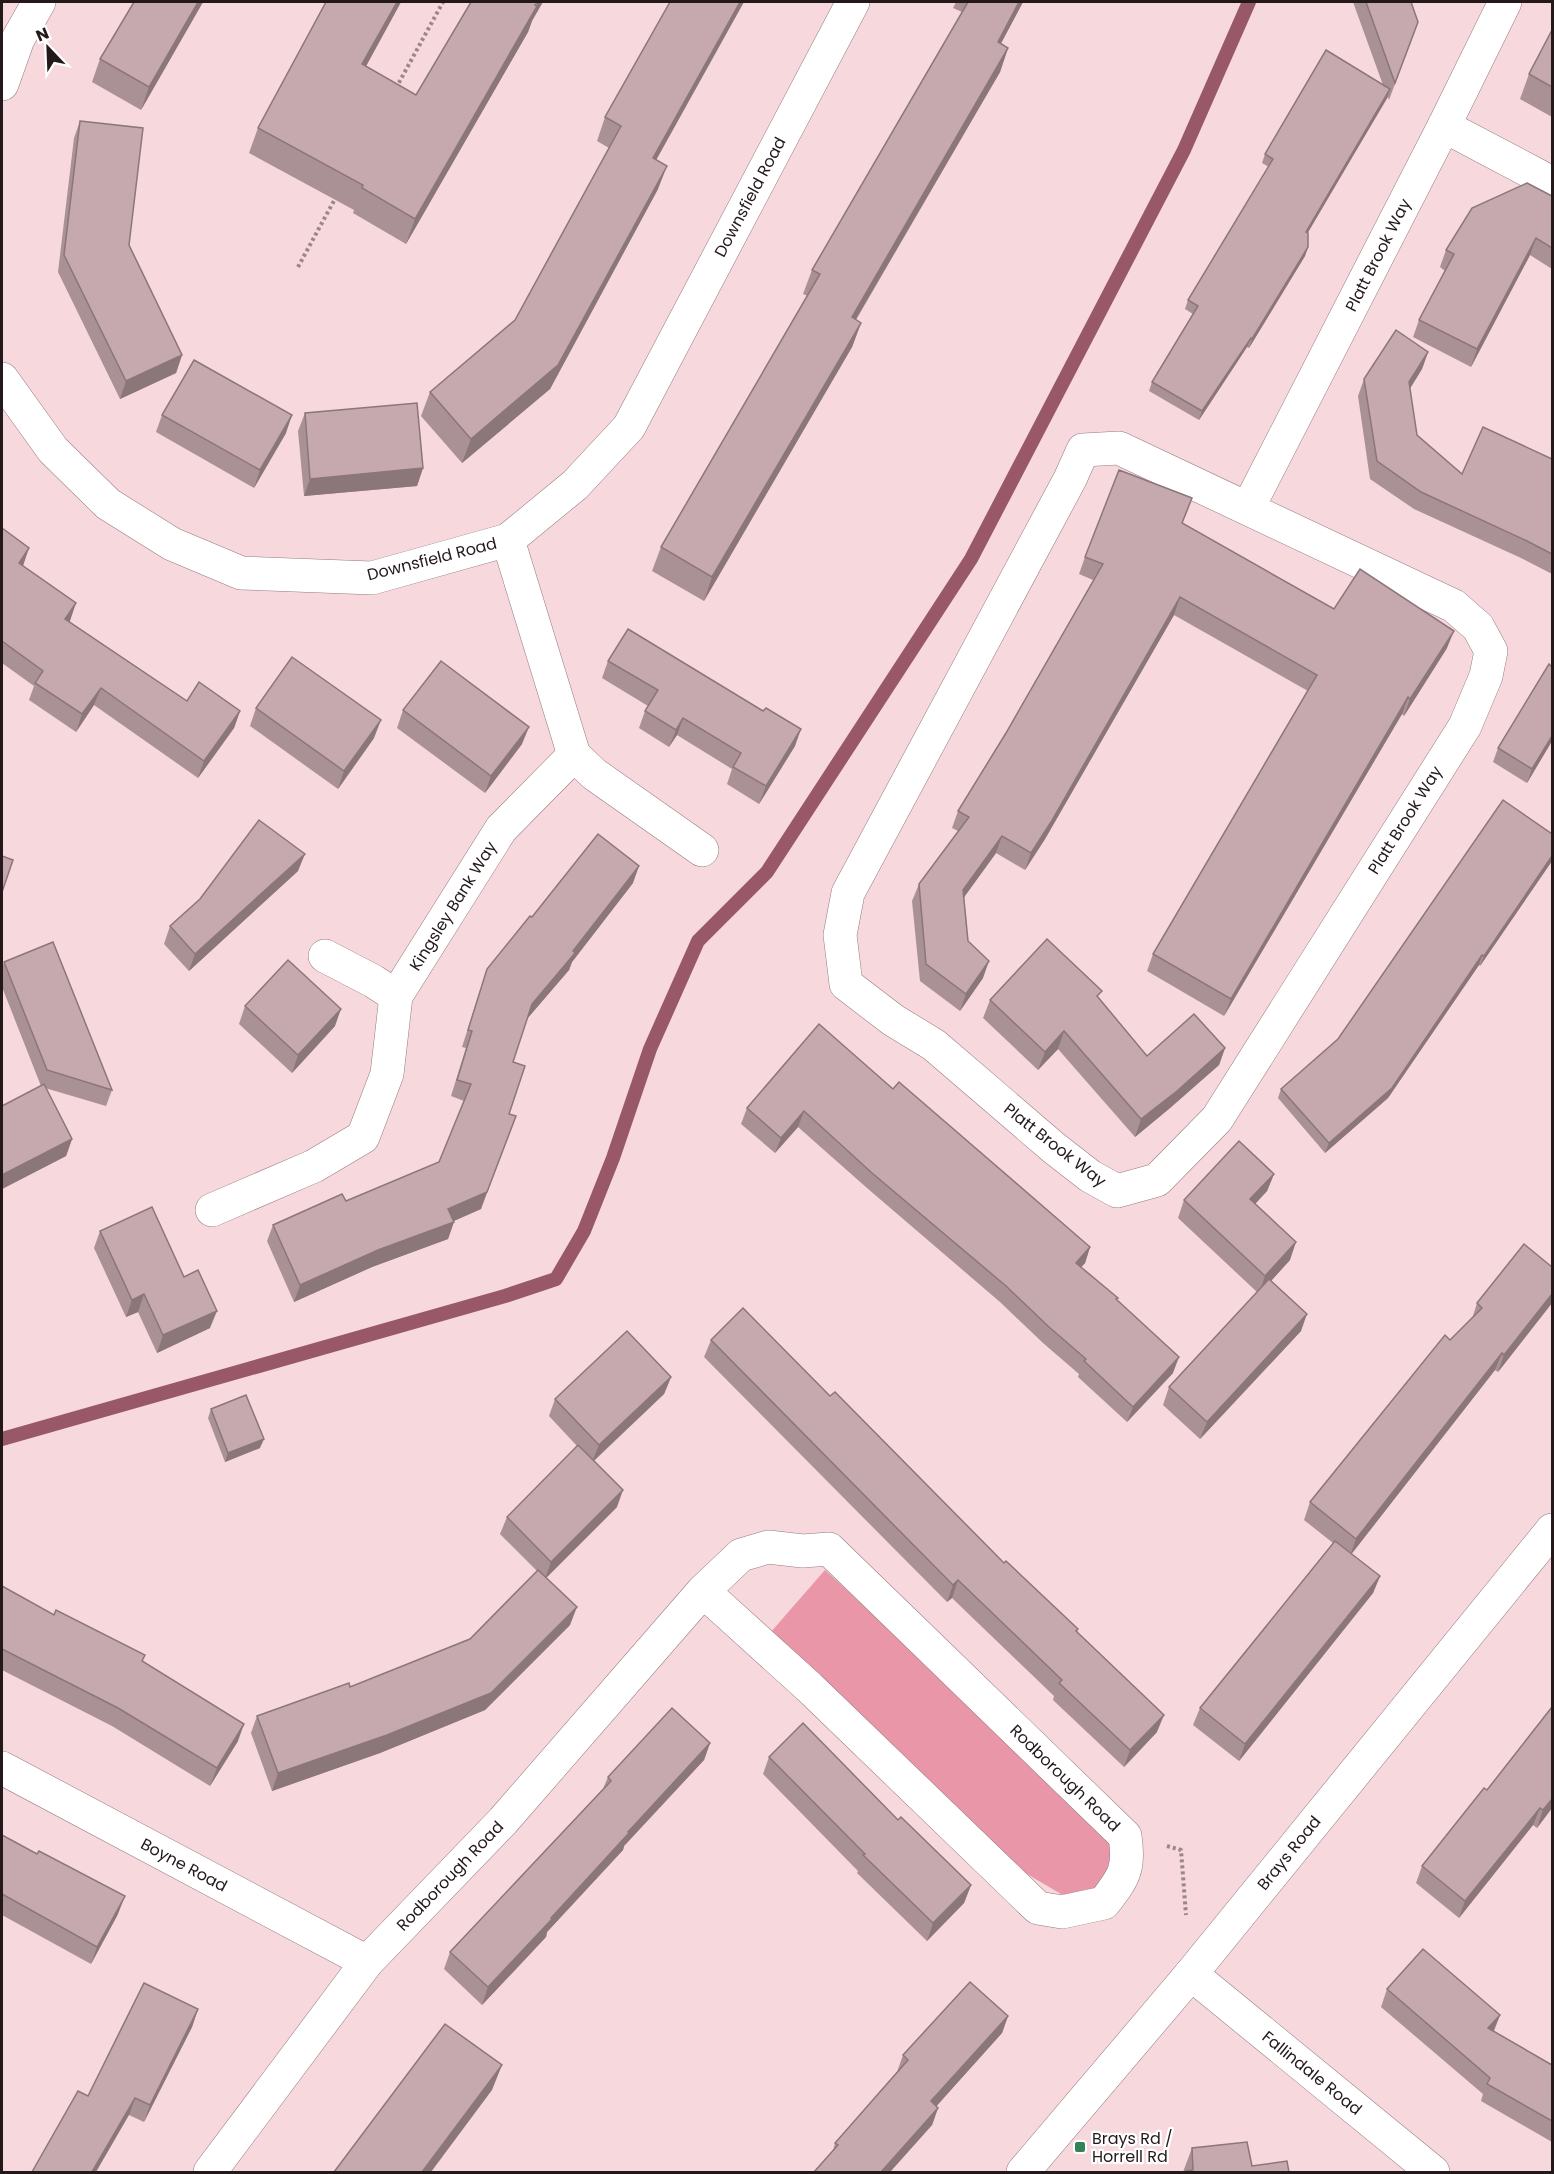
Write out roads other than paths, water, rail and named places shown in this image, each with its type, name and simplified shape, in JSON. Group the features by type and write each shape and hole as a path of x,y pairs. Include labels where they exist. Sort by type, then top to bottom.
{"street":[{"path":"2,84 18,39 39,2"},
{"name":"Downsfield Road","path":"2,380 53,450 108,504 172,544 242,573 372,578 508,540 575,485 629,427 852,2"},
{"name":"Platt Brook Way","path":"1248,508 1505,2"},
{"path":"1444,126 1552,183"},
{"name":"Platt Brook Way","path":"1119,448 1248,508 1454,606 1478,627 1491,651 1486,676 1465,726 1217,1119 1157,1180 1117,1191 1090,1176 1054,1148 934,1045 893,1020 846,984 840,935 848,893 1070,479 1083,450 1119,448"},
{"path":"508,540 574,754 594,774 702,850"},
{"name":"Kingsley Bank Way","path":"212,1210 314,1166 363,1137 387,1074 396,996 501,830 574,754"},
{"path":"325,956 396,996"},
{"name":"Brays Road","path":"1023,2172 1191,1974 1552,1530"},
{"name":"Rodborough Road","path":"210,2172 367,1962 503,1821 703,1591 741,1555 768,1547 803,1551 829,1549 1125,1836 1129,1858 1120,1881 1104,1903 1062,1911 1038,1908 809,1687 703,1591"},
{"name":"Boyne Road","path":"2,1768 367,1962"},
{"name":"Fallindale Road","path":"1191,1974 1433,2172"}],"waterway":[{"path":"2,1439 505,1296 556,1279 584,1231 613,1158 650,1049 698,941 767,872 971,559 1184,150 1249,2"}],"place":[{"name":"Brays Rd / Horrell Rd","path":"1080,2147"}]}
